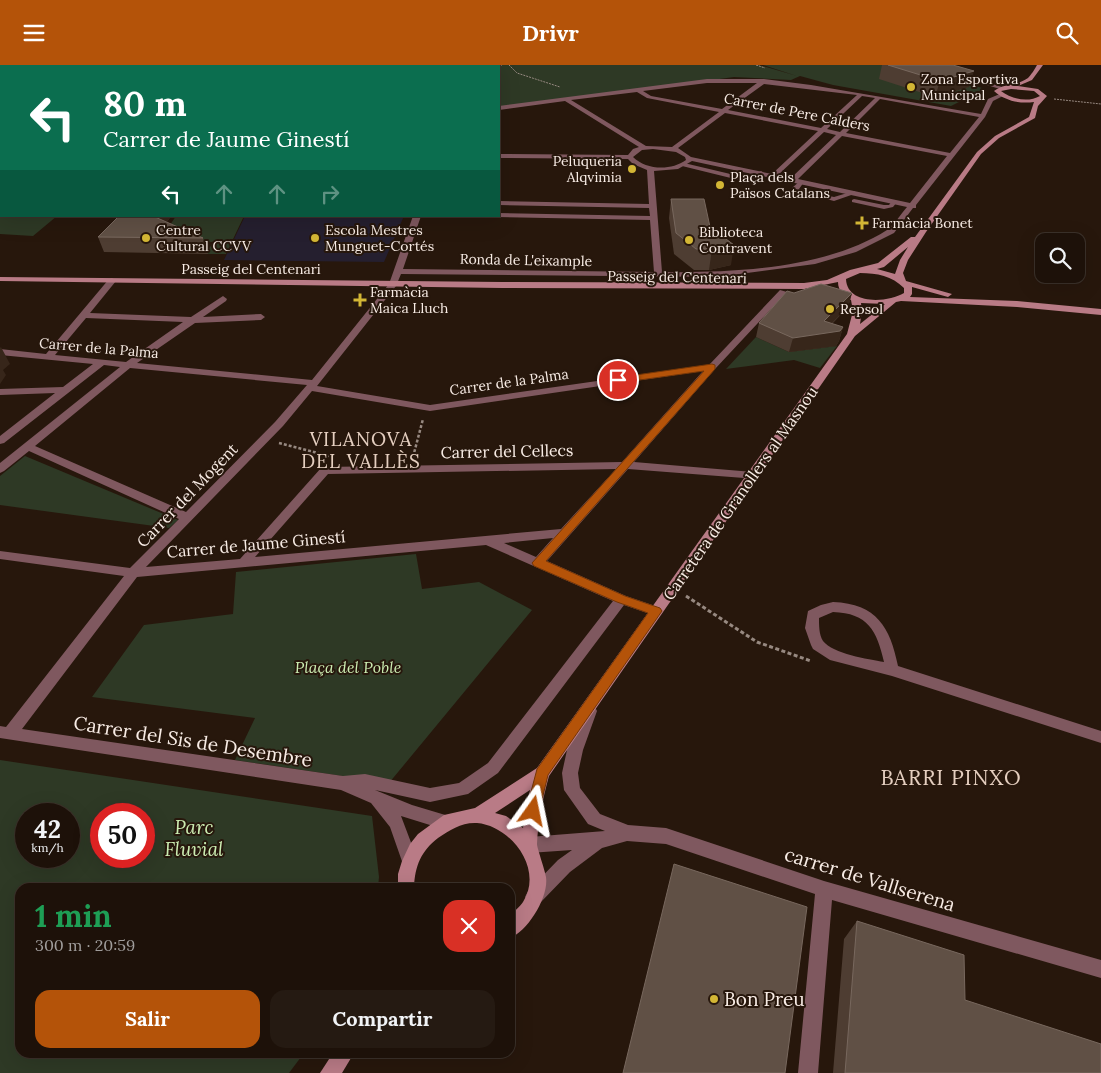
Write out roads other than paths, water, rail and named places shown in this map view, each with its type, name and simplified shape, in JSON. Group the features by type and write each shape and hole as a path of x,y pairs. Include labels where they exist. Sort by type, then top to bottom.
{"main road":[{"path":"1034,110 1002,92 1030,79 1040,65"},
{"path":"903,299 908,294 908,288 899,273 901,266 920,235 979,153 997,137 1029,121 1034,114 1042,93 1031,85 1030,79"},
{"path":"1011,87 1036,90"},
{"path":"1012,99 1041,99"},
{"path":"863,271 881,265 920,235"},
{"path":"863,271 888,274 903,282 944,293 1017,304"},
{"name":"Passeig del Centenari","path":"0,279 502,285 804,286 827,282 842,278 850,273 863,271"},
{"path":"842,278 840,285 853,297"},
{"name":"Passeig del Centenari","path":"502,285 574,289 832,293 872,303 892,303"},
{"name":"Carretera de Granollers al Masnou","path":"477,816 542,773 852,334 859,312 853,297"},
{"path":"892,303 903,299 1017,304 1101,312"},
{"name":"Carretera de Granollers al Masnou","path":"852,334 892,303"},
{"name":"Carretera de Granollers al Masnou","path":"529,845 535,800 542,773"},
{"path":"407,883 410,861 424,838 446,822 461,817 477,816 488,817 508,824 529,845 536,865 537,876 534,897 523,917 515,924"},
{"path":"330,1073 340,1058"}],"street":[{"path":"953,73 1002,92"},
{"path":"500,108 707,81 764,81 795,83 983,116"},
{"path":"673,149 764,81"},
{"name":"Carrer de Pere Calders","path":"638,90 649,97 952,155"},
{"name":"Ronda de L'eixample","path":"397,271 717,275 815,262 853,249 891,231 913,206 983,116 990,100 1002,92"},
{"path":"773,176 860,95"},
{"path":"797,181 878,98"},
{"path":"565,99 645,148"},
{"path":"630,157 637,150 645,148 673,149 684,152 689,158 797,181 854,197 913,206"},
{"path":"500,156 630,157 638,164 650,168 670,168 684,165 689,161 689,158"},
{"path":"650,168 658,274"},
{"path":"500,203 652,206"},
{"path":"500,215 653,218"},
{"name":"Carrer del Mogent","path":"5,733 133,573 264,439 312,386 393,283 417,217"},
{"path":"48,357 112,281"},
{"path":"538,563 712,367 784,292"},
{"path":"0,469 129,364 223,299"},
{"path":"83,315 193,320 262,317"},
{"name":"Carrer de la Palma","path":"0,352 129,364 312,386 427,407 712,367"},
{"path":"0,441 102,362"},
{"path":"0,392 65,390"},
{"path":"28,447 188,518"},
{"name":"Carrer del Cellecs","path":"242,563 325,471 624,465 753,476"},
{"name":"Carrer de Jaume Ginestí","path":"0,555 133,573 564,533"},
{"name":"Carrer de Jaume Ginestí","path":"486,541 621,599 656,611"},
{"path":"342,783 365,781 430,795 462,789 493,768 621,599"},
{"path":"892,670 887,648 876,624 862,614 841,607 825,608 813,615 812,628 818,645 835,656 892,670 1101,737"},
{"name":"carrer de Vallserena","path":"593,702 575,750 570,773 572,790 594,819 627,833 666,836 824,889 1101,969"},
{"name":"Carrer del Sis de Desembre","path":"5,733 342,783 376,799 446,822"},
{"name":"Carrer del Sis de Desembre","path":"376,799 397,823 410,861"},
{"name":"carrer de Vallserena","path":"529,845 598,841 627,833"},
{"name":"carrer de Vallserena","path":"534,897 564,866 598,841"},
{"path":"808,1073 824,889"}],"lane":[{"path":"684,165 743,179 749,179 761,173"}],"place":[{"name":"Zona Esportiva Municipal","path":"911,87"},
{"name":"Peluqueria Alqvimia","path":"632,169"},
{"name":"Plaça dels Països Catalans","path":"720,185"},
{"name":"Farmàcia Bonet","path":"862,223"},
{"name":"Centre Cultural CCVV","path":"146,238"},
{"name":"Escola Mestres Munguet-Cortés","path":"315,238"},
{"name":"Biblioteca Contravent","path":"689,240"},
{"name":"Farmàcia Maica Lluch","path":"360,300"},
{"name":"Repsol","path":"830,309"},
{"name":"Bon Preu","path":"714,999"}],"district":[{"name":"VILANOVA DEL VALLÈS","path":"361,450"},
{"name":"BARRI PINXO","path":"951,777"}],"park label":[{"name":"Plaça del Poble","path":"348,667"},
{"name":"Parc Fluvial","path":"194,838"}]}
